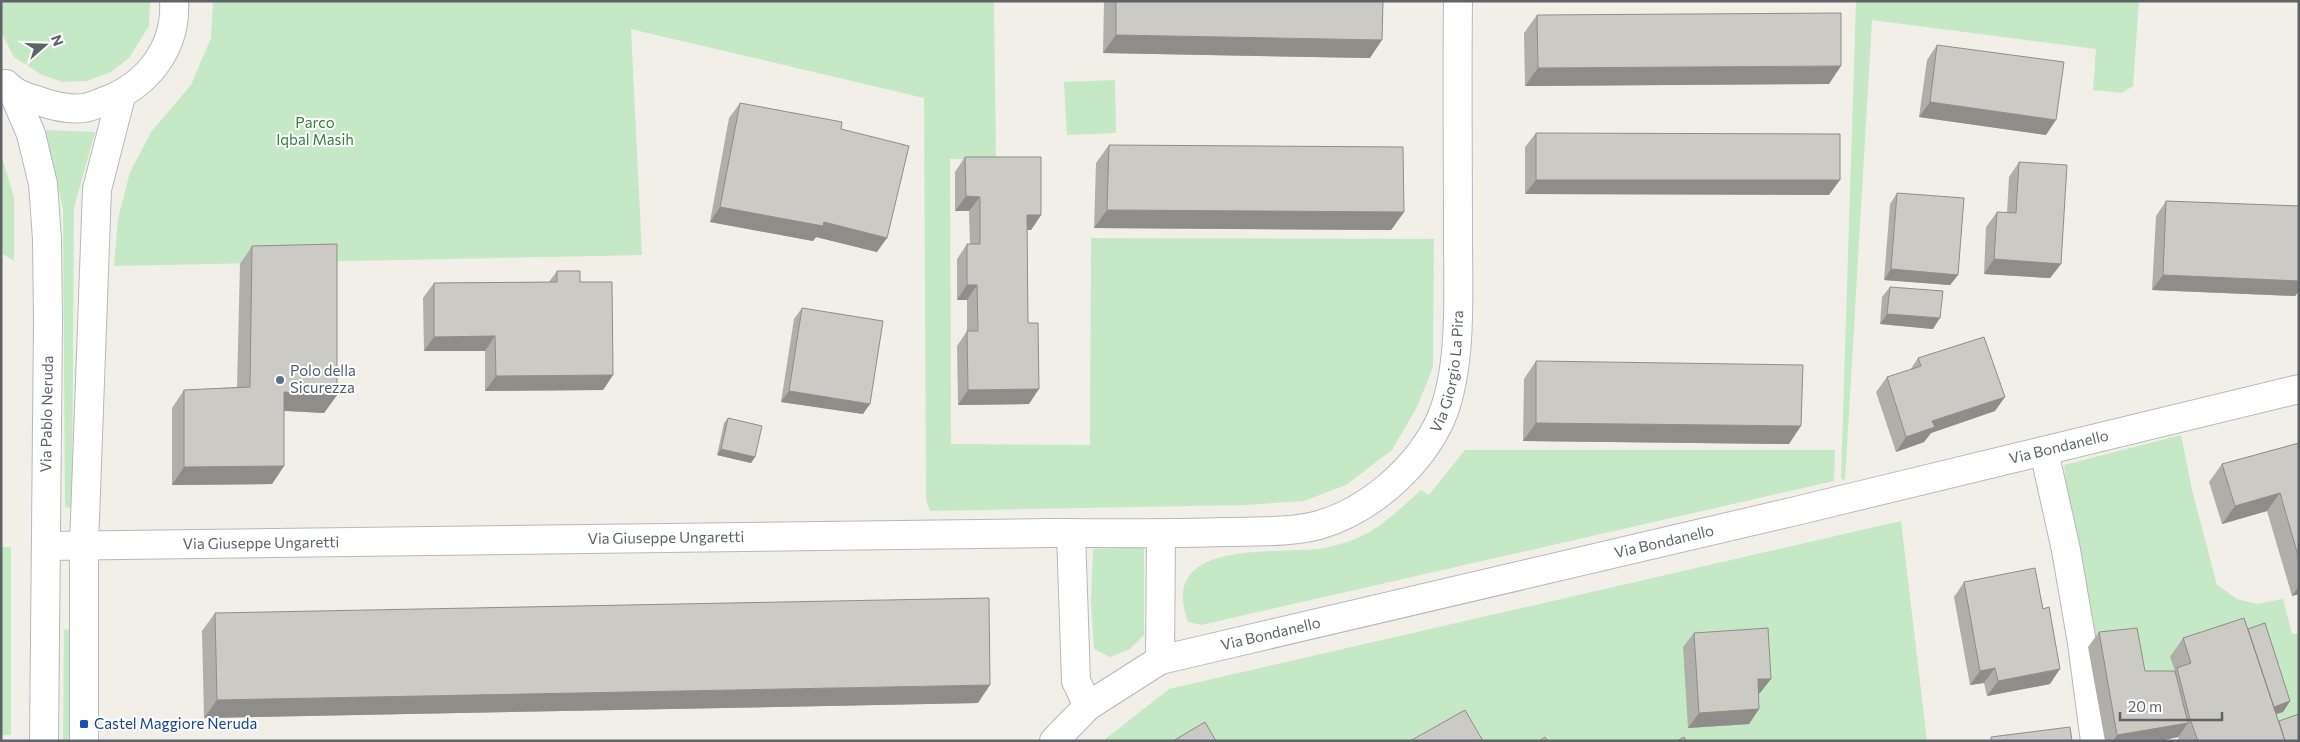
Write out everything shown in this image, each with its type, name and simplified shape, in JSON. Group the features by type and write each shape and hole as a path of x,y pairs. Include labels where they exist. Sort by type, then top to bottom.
{"street":[{"path":"7,86 54,106 84,108 121,96 153,70 166,50 175,14 174,1"},
{"name":"Via Giorgio La Pira","path":"1071,533 1161,534 1280,531 1319,524 1348,512 1387,488 1410,467 1438,425 1449,397 1455,362 1458,273 1458,1"},
{"name":"Via Pablo Neruda","path":"7,86 31,134 44,184 48,321 44,741"},
{"path":"84,741 84,546 97,188 121,96"},
{"name":"Via Bondanello","path":"1054,741 1088,706 1119,684 1160,660 1800,510 2299,389"},
{"path":"2044,451 2066,550 2082,643 2095,741"},
{"path":"1071,533 1076,681 1088,706"},
{"name":"Via Giuseppe Ungaretti","path":"46,546 1071,533"},
{"path":"1160,660 1161,534"}],"green space":[{"path":"1,1 150,1 149,26 129,58 111,72 87,81 63,82 42,75 14,57 1,32"},
{"name":"Parco Iqbal Masih","path":"213,1 994,1 996,160 950,159 951,444 1090,445 1091,238 1434,239 1433,367 1417,407 1392,450 1346,485 1304,501 1244,505 930,511 926,500 924,98 631,29 642,255 114,266 118,219 130,172 152,131 191,85 211,38"},
{"path":"1856,1 2139,1 2133,86 2122,93 2093,90 2096,49 1872,20 1845,481 1841,478"},
{"path":"1115,80 1116,133 1067,135 1064,82"},
{"path":"45,130 95,132 74,208 72,508 65,507 63,209"},
{"path":"1,155 14,197 14,261 1,253"},
{"path":"2181,435 2192,490 2217,585 2237,599 2257,604 2283,599 2292,634 2299,633 2299,741 2260,719 2283,711 2170,657 2178,681 2165,686 2088,647 2064,465"},
{"path":"1465,450 1835,450 1834,481 1201,625 1188,622 1183,596 1189,577 1203,564 1223,557 1247,553 1330,547 1360,537 1388,519 1421,490 1429,495"},
{"path":"1901,521 1927,741 1103,741 1169,689"},
{"path":"1,547 11,547 11,735 1,735"},
{"path":"1144,547 1144,635 1130,649 1110,657 1094,649 1091,601 1093,549"},
{"path":"71,629 70,741 63,741 64,630"}],"building":[{"path":"1116,1 1383,1 1382,40 1116,35"},
{"path":"1841,13 1841,66 1538,68 1537,15"},
{"path":"1937,45 2064,62 2056,120 1930,102"},
{"path":"740,103 842,122 841,129 909,146 887,238 824,222 823,226 720,207"},
{"path":"1536,133 1840,134 1840,180 1536,180"},
{"path":"1109,145 1403,147 1404,212 1107,210"},
{"path":"965,157 1041,157 1041,215 1027,215 1028,323 1038,323 1039,389 968,390 967,331 978,331 977,285 967,285 967,244 980,244 980,197 966,196"},
{"path":"2019,162 2067,165 2061,264 1994,259 1997,212 2016,213"},
{"path":"1897,193 1964,198 1958,275 1891,269"},
{"path":"2166,201 2299,206 2299,281 2163,275"},
{"path":"337,244 337,395 284,392 284,466 184,467 184,390 250,387 252,246"},
{"path":"557,271 580,271 580,282 612,282 613,375 496,376 495,336 434,337 434,283 557,282"},
{"path":"1890,287 1943,291 1940,318 1887,314"},
{"path":"802,308 883,321 870,404 789,391"},
{"path":"1984,337 2005,397 1932,421 1935,427 1906,437 1887,377 1921,366 1918,358"},
{"path":"1536,361 1803,365 1801,426 1536,423"},
{"path":"728,418 762,426 755,457 721,449"},
{"path":"2299,443 2299,559 2280,493 2235,506 2222,464"},
{"path":"2035,568 2043,609 2049,607 2060,669 1998,681 1995,668 1980,671 1964,582"},
{"path":"989,598 990,685 217,700 215,613"},
{"path":"2244,618 2285,741 2198,741 2190,719 2177,668 2191,663 2183,638"},
{"path":"2265,623 2290,701 2274,707 2248,629"},
{"path":"1768,628 1771,679 1758,679 1759,709 1699,713 1694,633"},
{"path":"2137,628 2145,671 2175,671 2188,723 2117,735 2099,632"},
{"path":"1465,710 1483,741 1410,741"},
{"path":"2299,714 2299,741 2285,741 2279,721"},
{"path":"1205,722 1216,741 1173,741"},
{"path":"2070,727 2072,741 1991,741 1991,737"},
{"path":"1545,737 1547,741 1539,741"},
{"path":"1684,737 1686,741 1677,741"}],"place":[{"name":"Polo della Sicurezza","path":"280,380"},
{"name":"Castel Maggiore Neruda","path":"84,724"}]}
